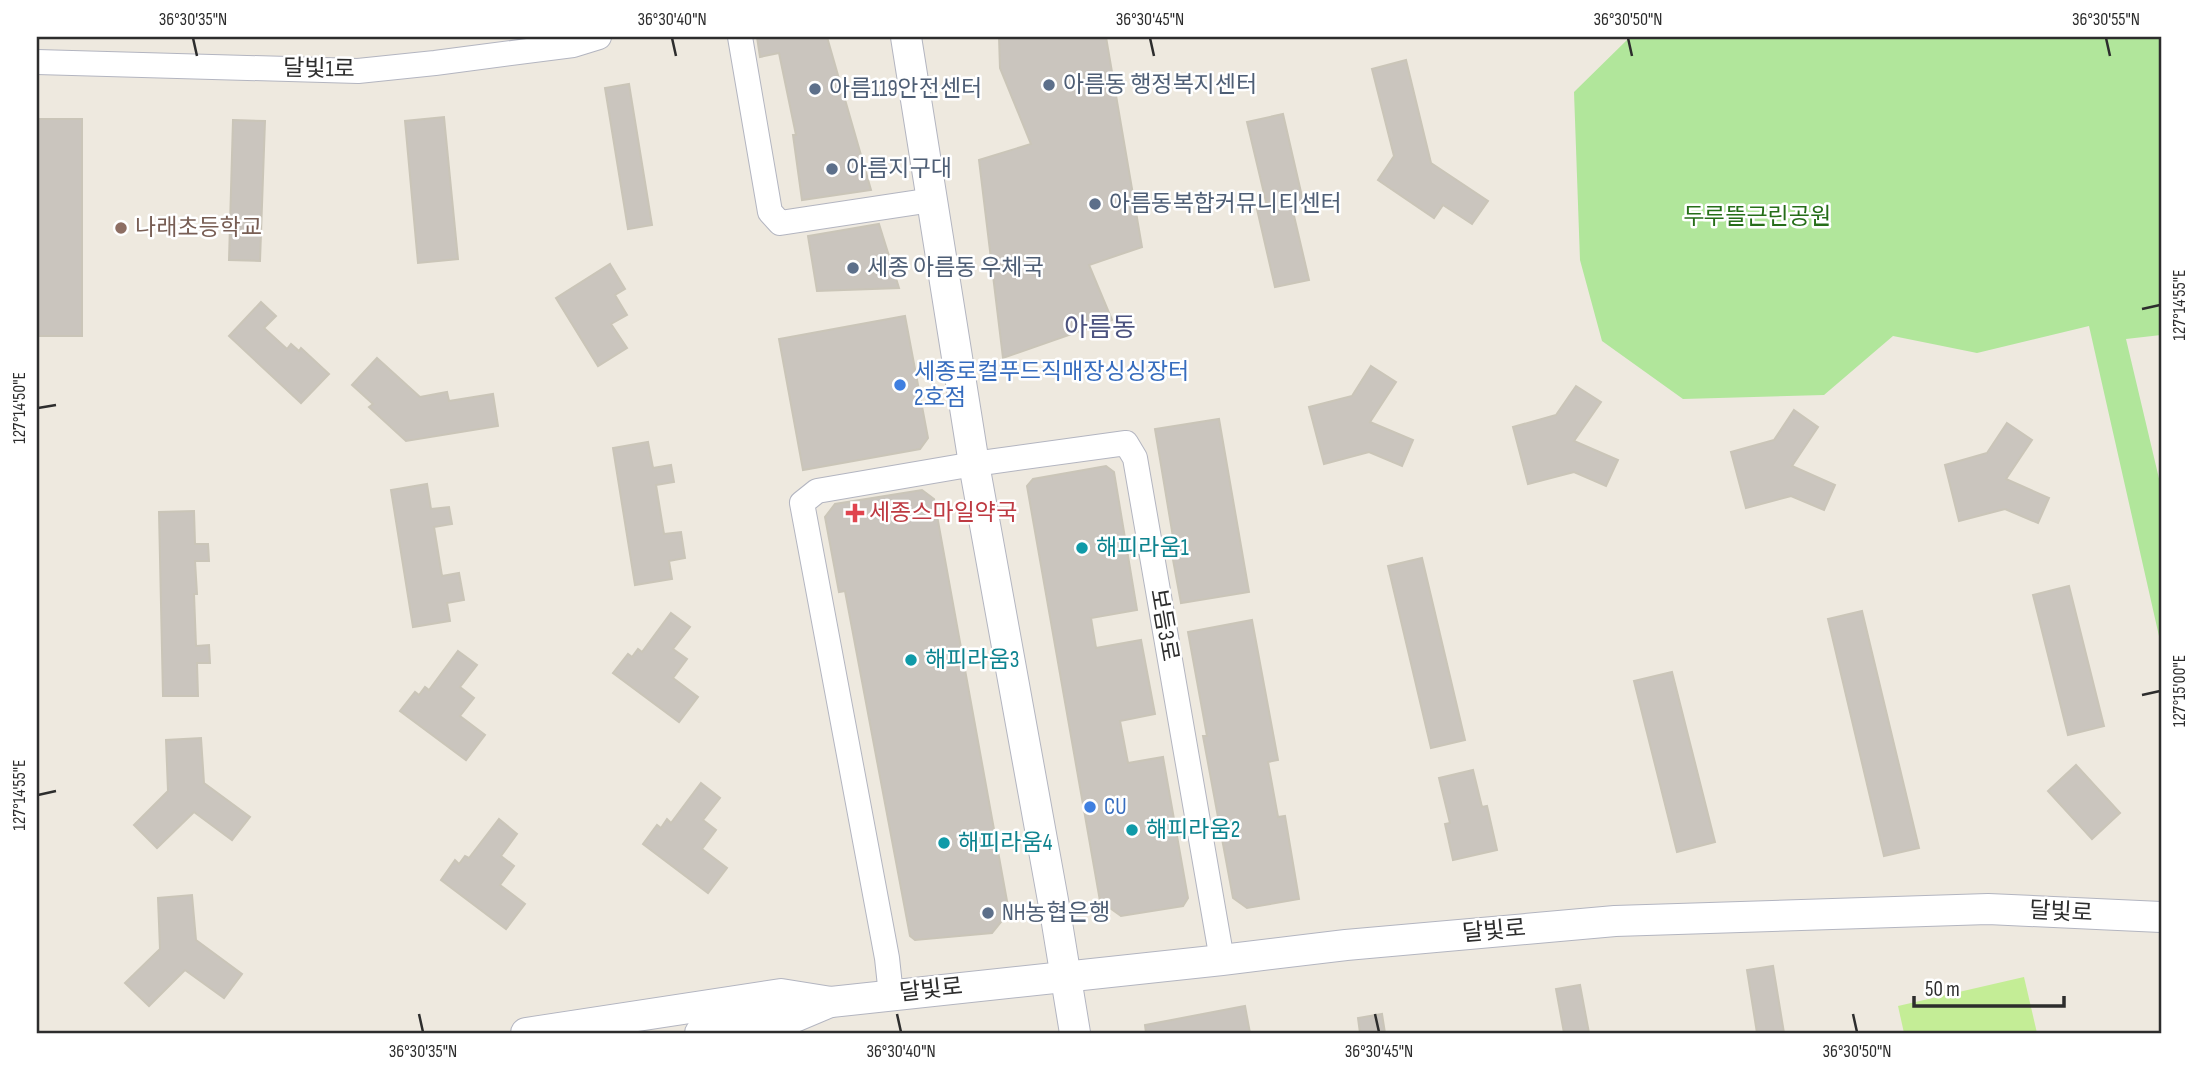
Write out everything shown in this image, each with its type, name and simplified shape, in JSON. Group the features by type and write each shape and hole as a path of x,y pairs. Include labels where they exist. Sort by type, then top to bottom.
{"street":[{"name":"달빛1로","path":"37,62 358,71 435,64 573,45 598,37"},
{"path":"740,37 771,212 780,223 932,200"},
{"path":"906,37 974,464 1075,1033"},
{"name":"보듬3로","path":"974,464 1126,443 1135,458 1222,960"},
{"path":"891,995 887,958 802,503 817,491 974,464"},
{"name":"달빛로","path":"526,1033 781,994 831,1002 1346,945 1615,921 1988,909 2161,917"},
{"name":"달빛로","path":"700,1033 785,1021 831,1002"}],"green space":[{"name":"두루뜰근린공원","path":"1630,37 2161,37 2161,335 2126,339 2161,487 2161,645 2089,326 1977,353 1893,336 1824,395 1683,399 1602,341 1580,260 1574,92"},
{"path":"2024,977 2037,1033 1904,1033 1898,1006"}],"building":[{"path":"757,37 827,37 871,190 802,200 793,135 796,135 779,53 760,57"},
{"name":"아름동복합커뮤니티센터","path":"999,37 1106,37 1142,247 1089,265 1112,320 1003,358 979,160 1031,144 1000,68"},
{"path":"1406,60 1431,163 1488,201 1472,224 1443,205 1434,218 1378,180 1394,156 1372,69"},
{"path":"629,84 652,225 628,229 605,88"},
{"path":"1283,114 1303,201 1291,203 1309,280 1275,287 1257,209 1267,206 1247,122"},
{"path":"444,117 458,259 418,263 405,121"},
{"path":"37,119 82,119 82,336 37,336"},
{"path":"233,120 265,121 260,261 229,260"},
{"name":"세종 아름동 우체국","path":"879,224 899,288 817,291 808,236"},
{"path":"610,264 625,289 615,295 627,315 611,324 627,348 598,366 556,298"},
{"path":"261,302 276,316 264,328 287,349 291,344 299,351 301,348 329,374 301,403 229,336"},
{"path":"905,316 928,438 920,449 803,470 779,339"},
{"path":"377,358 420,397 447,392 449,401 493,394 498,426 406,441 369,407 373,404 352,385"},
{"path":"1371,366 1396,382 1370,422 1413,440 1402,466 1369,452 1324,464 1309,407 1352,396"},
{"path":"1576,386 1601,402 1574,441 1618,460 1606,486 1574,472 1528,484 1513,427 1556,415"},
{"path":"1794,410 1818,427 1792,466 1835,485 1824,510 1791,496 1746,508 1731,452 1774,440"},
{"path":"1219,419 1249,592 1181,603 1169,538 1173,537 1155,429"},
{"path":"2007,423 2032,440 2006,479 2049,498 2038,523 2005,509 1959,521 1945,465 1987,453"},
{"path":"648,442 653,468 671,465 674,482 656,485 664,534 681,532 685,558 669,561 672,579 635,585 613,448"},
{"name":"해피라움2","path":"1106,466 1114,472 1137,610 1091,618 1096,648 1141,640 1155,714 1120,721 1128,763 1163,757 1188,898 1183,906 1121,916 1100,901 1027,486 1033,479"},
{"path":"427,484 431,509 449,507 452,524 434,527 442,576 459,573 464,600 447,603 450,621 413,627 391,490"},
{"path":"922,490 934,499 1009,912 992,933 915,940 910,936 845,591 839,592 825,517 835,504"},
{"path":"194,511 195,544 208,544 209,561 195,561 196,646 209,645 210,663 197,663 198,696 163,696 159,512"},
{"path":"1422,558 1465,740 1431,748 1388,566"},
{"path":"2069,586 2104,726 2068,735 2033,595"},
{"path":"1862,611 1919,848 1884,856 1828,619"},
{"path":"671,613 690,627 673,649 687,659 673,678 698,697 679,722 613,673 628,654 632,657 638,649 642,652"},
{"path":"1252,620 1278,760 1268,762 1278,817 1285,816 1299,899 1247,908 1233,898 1203,736 1207,736 1188,632"},
{"path":"458,651 477,665 460,687 474,698 460,716 485,735 466,760 400,711 415,692 419,695 425,687 429,690"},
{"path":"1672,672 1715,842 1677,852 1634,681"},
{"path":"201,738 204,783 250,817 232,840 194,812 157,848 134,825 168,791 166,740"},
{"path":"2076,765 2120,813 2092,839 2048,791"},
{"path":"1473,770 1482,807 1487,806 1497,850 1453,860 1445,824 1450,823 1439,778"},
{"path":"701,783 720,798 703,820 716,830 702,849 727,868 708,893 643,844 657,825 661,828 667,819 671,823"},
{"path":"499,819 517,834 501,856 514,866 500,885 525,904 506,929 441,880 455,860 459,864 465,856 469,858"},
{"path":"192,895 196,940 242,974 224,998 185,970 149,1006 125,983 160,949 158,898"},
{"path":"1773,966 1784,1033 1757,1033 1747,970"},
{"path":"1580,985 1589,1033 1564,1033 1556,989"},
{"path":"1245,1006 1250,1033 1146,1033 1145,1025"},
{"path":"1382,1014 1385,1033 1360,1033 1358,1018"}],"place":[{"name":"아름동 행정복지센터","path":"1049,85"},
{"name":"아름119안전센터","path":"815,89"},
{"name":"아름지구대","path":"832,169"},
{"name":"아름동복합커뮤니티센터","path":"1095,204"},
{"name":"나래초등학교","path":"121,228"},
{"name":"세종 아름동 우체국","path":"853,268"},
{"name":"세종로컬푸드직매장싱싱장터 2호점","path":"900,385"},
{"name":"세종스마일약국","path":"855,513"},
{"name":"해피라움1","path":"1082,548"},
{"name":"해피라움3","path":"911,660"},
{"name":"CU","path":"1090,807"},
{"name":"해피라움2","path":"1132,830"},
{"name":"해피라움4","path":"944,843"},
{"name":"NH농협은행","path":"988,913"}],"district":[{"name":"아름동","path":"1100,328"}]}
